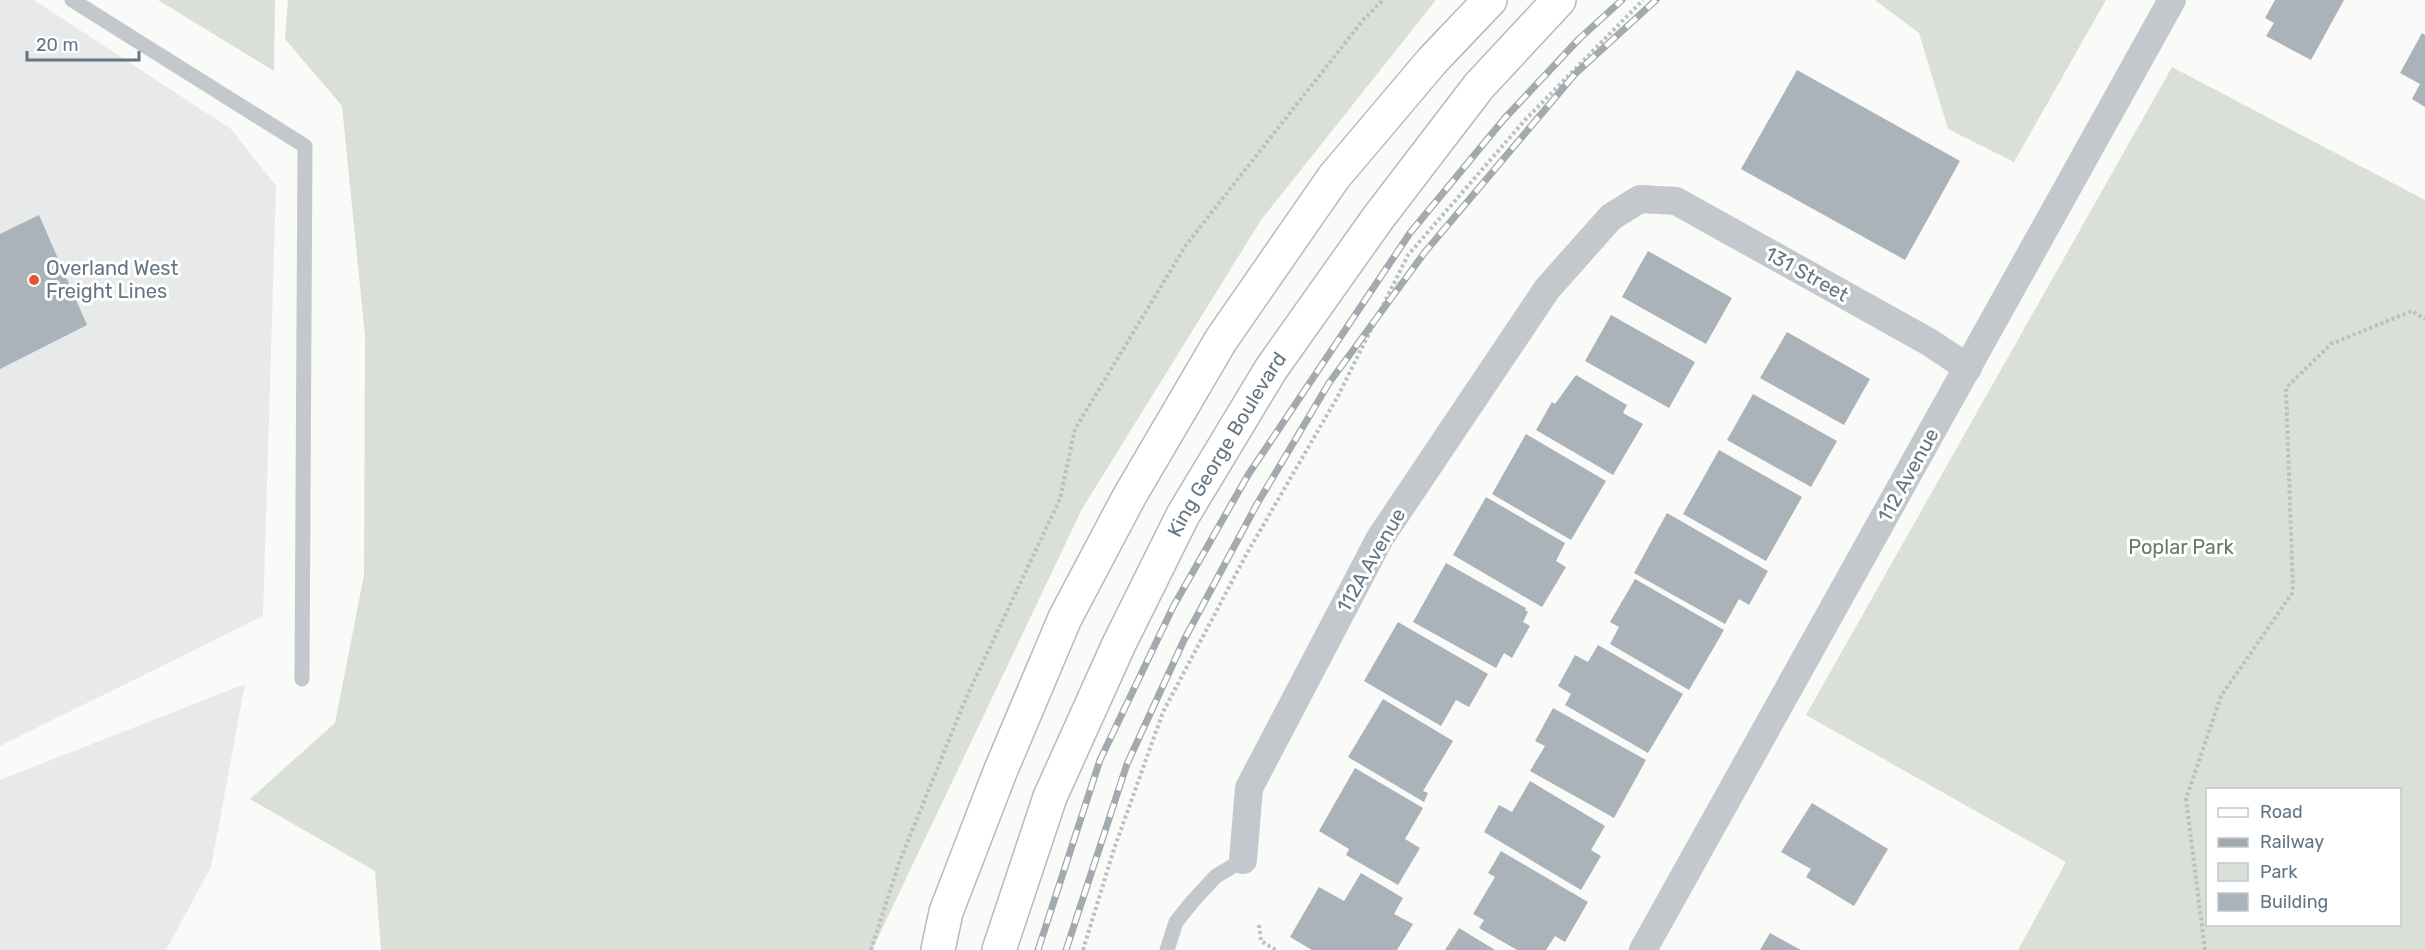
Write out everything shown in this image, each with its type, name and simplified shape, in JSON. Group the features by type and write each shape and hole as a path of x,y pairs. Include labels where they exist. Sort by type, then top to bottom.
{"main road":[{"path":"938,950 950,901 1000,772 1065,618 1140,477 1221,339 1334,177 1432,61 1490,0"},
{"name":"King George Boulevard","path":"999,950 1050,797 1119,644 1184,515 1271,369 1378,218 1479,86 1559,0"}],"street":[{"name":"112 Avenue","path":"1643,950 2172,0"},
{"name":"131 Street","path":"1640,199 1676,201 1929,342 1968,368"},
{"name":"112A Avenue","path":"1243,860 1249,788 1380,538 1547,289 1611,218 1640,199"}],"lane":[{"path":"72,0 305,146 302,679"},
{"name":"112A Avenue","path":"1167,950 1176,922 1192,902 1216,876 1243,860"}],"path":[{"path":"871,950 899,863 966,698 1060,499 1075,429 1186,245 1364,19 1383,0"},
{"path":"1083,950 1114,849 1162,712 1246,555 1338,396 1408,255 1525,120 1643,0"},
{"path":"2205,950 2186,799 2221,696 2293,592 2286,388 2331,344 2412,310 2425,319"},
{"path":"1259,925 1261,941 1276,950"}],"shaded area":[{"path":"0,0 34,0 231,129 276,186 263,616 0,746"},
{"path":"245,684 211,867 166,950 0,950 0,780"}],"green space":[{"path":"158,0 275,0 274,71"},
{"path":"288,0 1436,0 1261,220 1082,509 872,950 381,950 375,871 250,799 335,723 364,575 365,336 342,106 285,39"},
{"path":"1875,0 2106,0 2014,162 1948,129 1919,33"},
{"name":"Poplar Park","path":"2172,67 2425,200 2425,950 2018,950 2066,862 1806,715"}],"building":[{"path":"2275,0 2344,0 2311,60 2266,36 2274,23 2265,18"},
{"path":"2422,33 2425,35 2425,107 2412,99 2420,84 2400,73"},
{"path":"1797,70 1960,161 1905,260 1741,169"},
{"name":"Overland West Freight Lines","path":"39,215 87,325 0,369 0,234"},
{"path":"1648,251 1732,298 1706,344 1622,297"},
{"path":"1611,315 1695,362 1669,408 1585,361"},
{"path":"1787,332 1870,379 1844,425 1760,378"},
{"path":"1576,375 1627,405 1623,413 1643,424 1613,475 1536,430 1552,402 1555,404"},
{"path":"1753,394 1837,441 1811,487 1727,440"},
{"path":"1526,434 1606,481 1571,540 1492,494"},
{"path":"1719,450 1802,497 1766,561 1683,514"},
{"path":"1486,497 1565,543 1556,561 1566,567 1542,607 1453,555"},
{"path":"1667,513 1768,571 1749,605 1739,599 1725,624 1634,573"},
{"path":"1446,563 1526,608 1528,612 1523,622 1530,626 1512,658 1504,653 1496,668 1413,622"},
{"path":"1635,579 1724,630 1689,690 1610,644 1619,627 1610,622"},
{"path":"1398,622 1488,674 1469,707 1456,700 1441,726 1364,681"},
{"path":"1598,645 1683,694 1648,753 1565,705 1571,694 1558,686 1575,655 1588,662"},
{"path":"1383,699 1453,741 1423,791 1428,793 1424,802 1348,757"},
{"path":"1553,708 1646,760 1614,818 1530,771 1545,746 1535,741"},
{"path":"1355,768 1423,808 1405,839 1420,848 1398,885 1346,855 1349,849 1319,831"},
{"path":"1530,781 1605,826 1591,850 1601,856 1581,890 1484,832 1499,805 1512,812"},
{"path":"1812,803 1888,849 1854,906 1806,877 1811,869 1781,852"},
{"path":"1501,851 1588,902 1565,942 1555,936 1546,950 1517,950 1479,928 1484,920 1473,914 1495,877 1488,873"},
{"path":"1361,873 1403,898 1394,914 1413,924 1397,950 1312,950 1290,937 1319,887 1344,901"},
{"path":"1459,928 1495,950 1445,950"},
{"path":"1770,933 1801,950 1760,950"}],"railway":[{"path":"1038,950 1100,760 1173,607 1248,475 1410,233 1504,119 1579,39 1622,0"},
{"path":"1066,950 1127,764 1184,640 1257,504 1329,383 1425,252 1575,74 1656,0"}],"place":[{"name":"Overland West Freight Lines","path":"34,280"}]}
